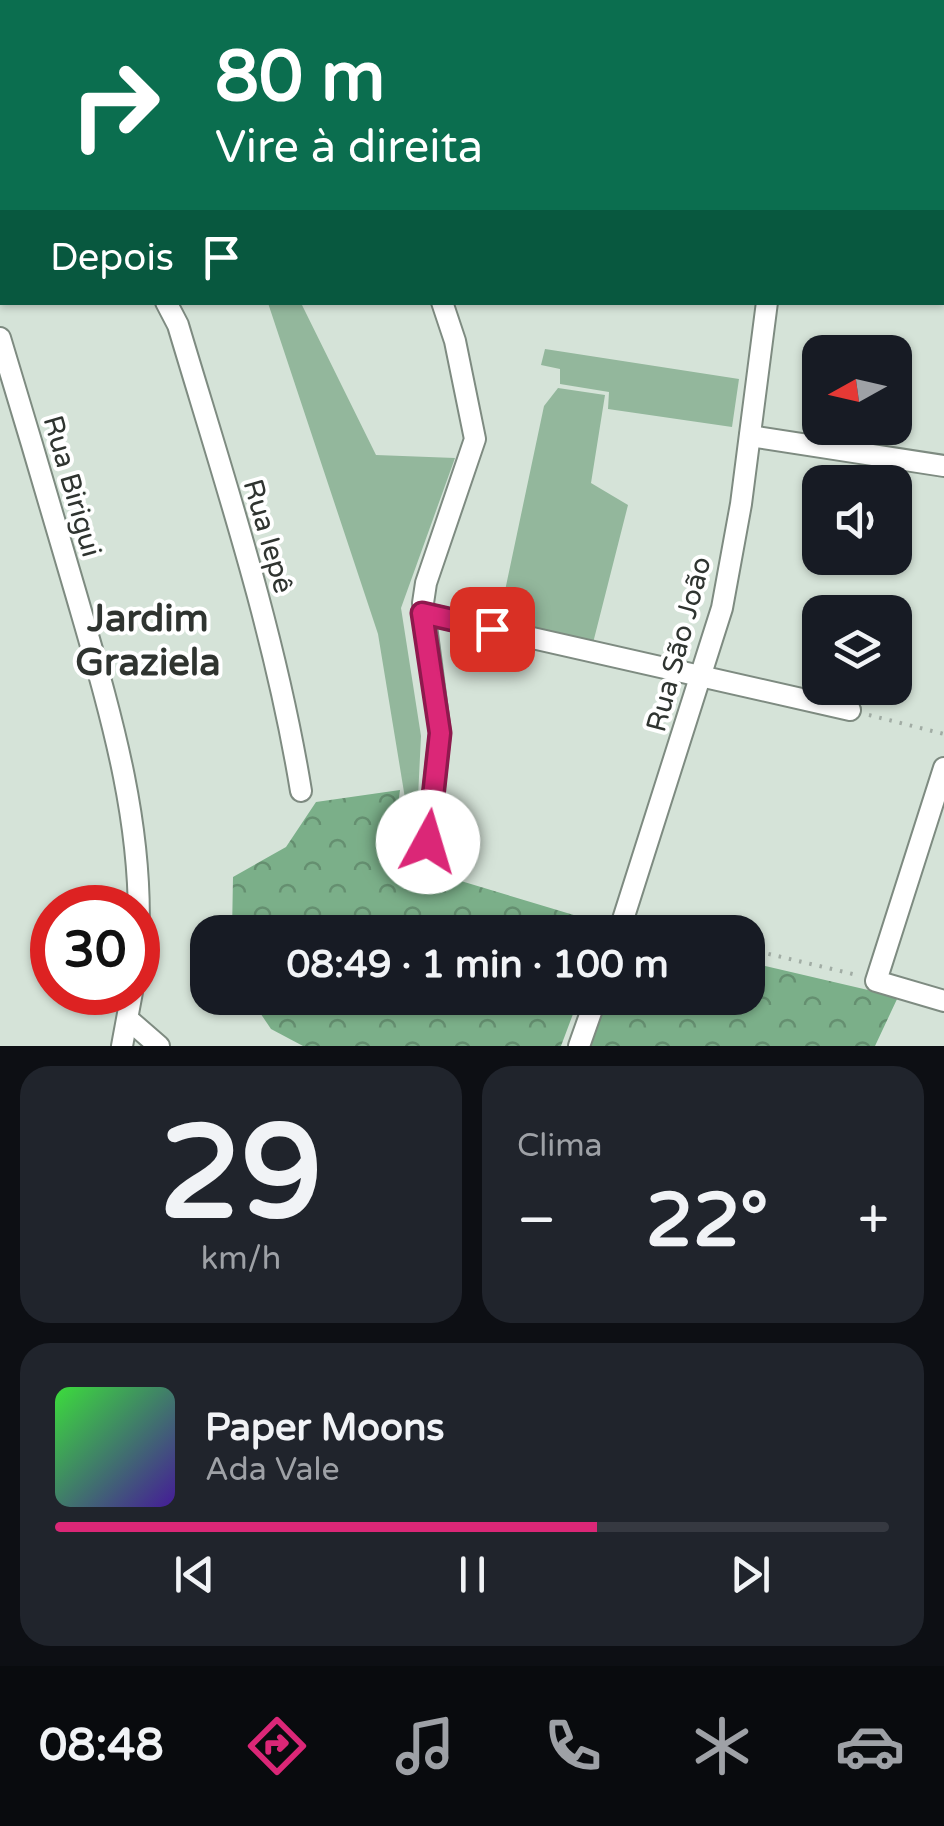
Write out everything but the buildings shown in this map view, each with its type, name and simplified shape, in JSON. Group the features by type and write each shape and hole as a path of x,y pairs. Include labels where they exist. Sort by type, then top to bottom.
{"street":[{"name":"Rua Iepê","path":"168,305 178,325 264,618 290,724 301,791"},
{"path":"428,842 440,733 422,613 426,583 476,440 456,341 443,305"},
{"name":"Rua São João","path":"624,915 722,608 767,305"},
{"name":"Rua Birigui","path":"0,338 108,702 136,842 138,885"},
{"path":"750,436 944,466"},
{"path":"422,613 850,710"},
{"path":"944,768 876,980 944,1001"},
{"path":"122,1046 130,1015"},
{"path":"579,1046 590,1015"},
{"path":"129,1020 159,1046"}],"path":[{"path":"850,710 944,734"},
{"path":"765,953 876,980"}],"green space":[{"path":"269,305 302,305 376,455 455,458 401,608 421,736 415,859 378,634"},
{"path":"545,349 739,379 732,427 608,409 609,392 560,384 560,369 541,365"},
{"path":"558,388 605,395 591,483 628,505 593,643 499,619 544,406"},
{"path":"400,790 391,860 574,915 232,915 233,877 286,847 316,802"},
{"path":"765,966 898,997 875,1046 589,1046 601,1015 765,1015"},
{"path":"262,1015 573,1015 561,1046 303,1046 271,1029"}],"district":[{"name":"Jardim Graziela","path":"148,640"}],"route":[{"path":"428,842 440,733 422,613 492,629"}]}
